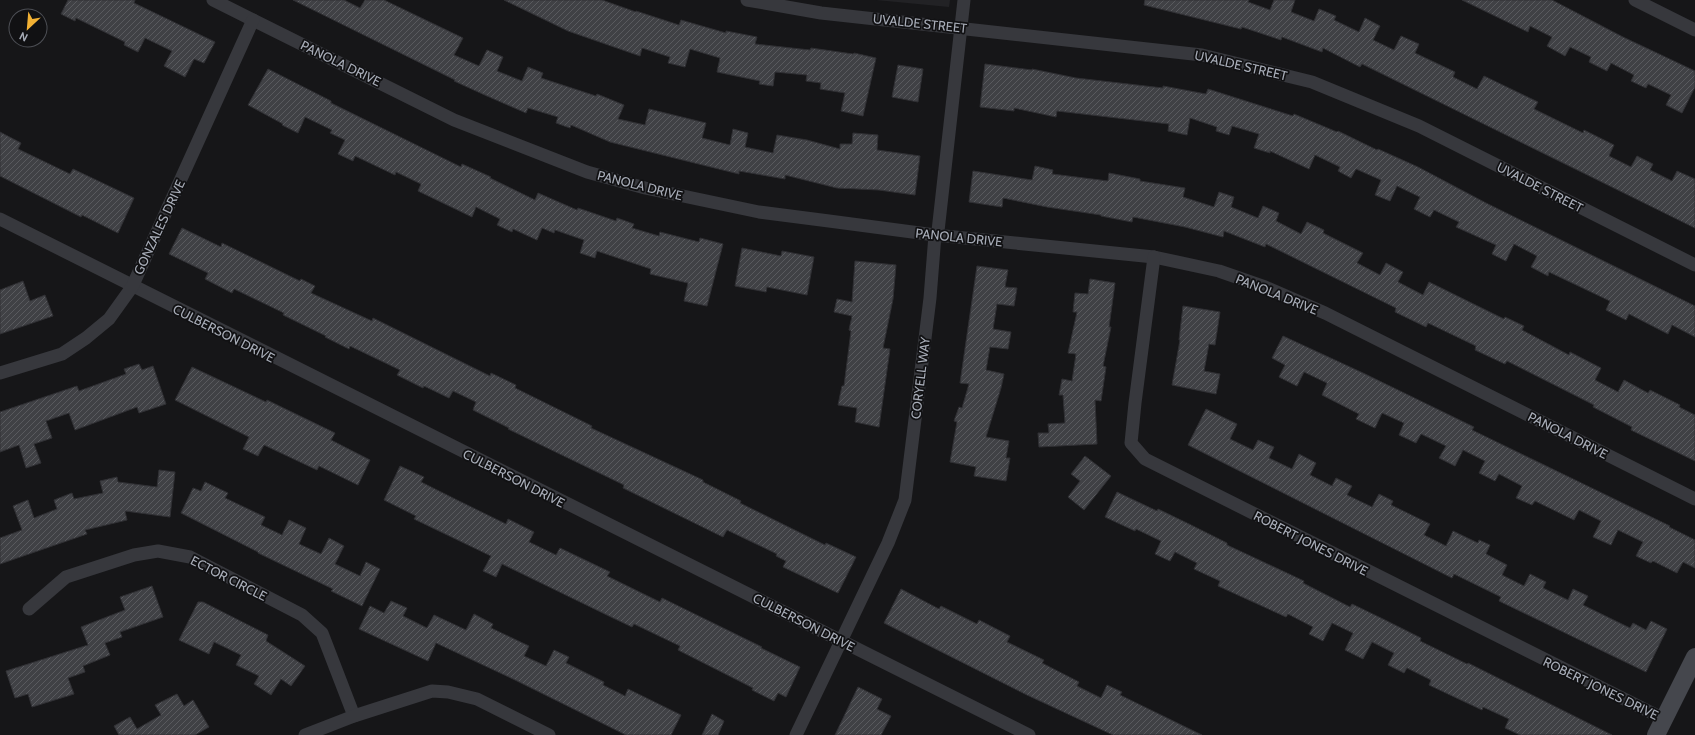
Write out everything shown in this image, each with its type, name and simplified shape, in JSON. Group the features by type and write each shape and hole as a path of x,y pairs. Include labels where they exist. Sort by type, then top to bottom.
{"street":[{"name":"PANOLA DRIVE","path":"213,0 454,120 587,172 645,188 759,212 935,235 1154,257 1219,271 1265,287 1325,313 1695,499"},
{"name":"UVALDE STREET","path":"748,0 822,13 1202,55 1312,82 1419,126 1695,265"},
{"name":"CORYELL WAY","path":"796,735 888,543 905,500 930,298 935,235 938,231 962,28 964,0"},
{"path":"1635,0 1695,30"},
{"name":"GONZALES DRIVE","path":"0,373 62,354 86,338 109,319 132,287 253,20"},
{"name":"CULBERSON DRIVE","path":"0,219 132,287 1029,735"},
{"name":"ROBERT JONES DRIVE","path":"1154,257 1131,443 1145,460 1664,719"},
{"name":"ECTOR CIRCLE","path":"29,609 66,577 73,574 134,555 158,551 190,557 302,615 322,633 354,716"},
{"path":"1656,735 1695,657"},
{"path":"305,735 354,716 432,691 448,692 477,699 548,735"}],"shaded area":[{"path":"876,0 950,0 949,7"}],"building":[{"path":"68,0 135,0 134,3 215,42 204,63 194,59 185,77 164,66 172,51 145,38 138,52 124,45 125,42 76,18 75,21 61,14"},
{"path":"293,0 344,0 360,8 365,0 384,0 463,38 454,55 479,66 487,50 503,57 497,71 522,81 528,67 543,73 541,78 596,96 597,94 624,105 618,119 645,125 649,109 706,123 702,138 730,145 733,129 748,133 745,147 773,153 777,135 807,140 840,149 840,144 852,144 853,133 878,135 877,150 920,156 915,195 879,190 837,188 785,175 785,179 739,171 739,174 610,142 571,125 570,128 556,123 558,117 528,108 526,113 487,96"},
{"path":"504,0 602,0 679,25 681,20 726,33 726,31 757,37 755,44 810,50 811,48 854,53 876,58 863,116 841,111 845,93 820,89 821,83 806,81 807,75 775,72 773,86 759,84 760,81 717,72 720,58 690,49 685,67 668,63 670,57 642,48 640,56 568,31"},
{"path":"1145,0 1249,0 1248,2 1270,10 1274,0 1295,0 1291,12 1314,21 1319,9 1336,16 1334,20 1359,32 1365,18 1380,26 1373,40 1394,50 1401,36 1419,44 1415,53 1455,72 1453,77 1477,89 1484,76 1538,102 1534,109 1583,133 1584,130 1614,145 1609,156 1631,167 1637,156 1653,164 1650,170 1672,181 1677,171 1695,179 1695,228 1362,64 1360,67 1323,48 1322,52 1282,37 1281,40 1242,27 1241,29 1144,5"},
{"path":"1462,0 1552,0 1623,37 1695,71 1695,87 1682,113 1666,105 1671,95 1648,84 1646,88 1631,81 1634,75 1611,63 1607,71 1589,62 1591,57 1570,47 1565,56 1547,46 1552,37 1530,26 1528,32"},
{"path":"985,64 1032,69 1076,78 1163,88 1163,86 1206,94 1208,89 1293,116 1294,114 1337,132 1338,131 1377,150 1378,149 1418,167 1486,203 1695,306 1695,337 1672,325 1668,334 1629,314 1626,320 1606,310 1610,301 1549,272 1548,276 1531,267 1537,256 1514,244 1506,261 1492,254 1496,245 1456,227 1459,222 1434,210 1430,217 1414,209 1420,197 1397,186 1390,201 1375,195 1381,180 1356,169 1351,178 1338,171 1340,167 1315,155 1309,169 1270,151 1270,153 1254,148 1259,134 1232,126 1229,135 1216,131 1217,127 1190,118 1187,135 1168,131 1169,124 1057,111 1056,117 1014,108 1014,111 980,107"},
{"path":"898,65 923,69 918,102 892,97"},
{"path":"268,69 331,101 331,103 461,167 462,164 535,200 538,193 577,210 578,208 616,221 617,218 634,224 632,228 659,236 660,232 699,242 700,238 723,244 707,306 684,301 688,283 650,274 651,269 597,251 595,258 580,253 584,240 555,230 554,233 542,228 537,240 513,229 512,232 497,225 500,219 476,207 472,217 418,191 421,184 396,172 395,175 355,156 353,161 338,154 345,140 330,133 332,130 305,117 298,133 282,125 283,124 248,105"},
{"path":"0,132 21,143 18,149 70,174 73,169 134,198 118,233 82,215 81,217 0,176"},
{"path":"1035,166 1053,170 1052,174 1108,181 1109,173 1140,179 1140,181 1185,188 1183,197 1214,207 1219,192 1234,197 1231,207 1258,218 1263,206 1279,213 1276,221 1301,234 1307,222 1324,230 1323,233 1363,253 1357,263 1380,275 1386,263 1403,272 1398,282 1423,295 1429,282 1504,319 1505,317 1524,326 1522,330 1569,355 1570,352 1601,368 1595,380 1618,392 1624,380 1648,393 1650,390 1680,405 1679,407 1695,415 1695,461 1631,430 1632,427 1593,407 1594,405 1507,361 1505,364 1475,350 1476,346 1428,323 1426,327 1395,312 1396,308 1266,244 1265,247 1224,231 1223,237 1185,227 1133,217 1132,222 1101,215 1047,207 1003,198 1002,207 969,202 973,171 1032,180"},
{"path":"182,228 221,247 222,243 300,281 301,279 315,286 311,293 372,321 373,318 490,376 491,373 516,385 515,388 592,426 591,428 703,480 703,482 741,501 740,503 825,545 826,543 856,557 838,593 783,567 786,561 776,556 777,554 727,530 723,537 623,488 624,485 508,429 509,428 473,410 476,402 453,391 449,398 424,386 423,388 397,375 400,370 350,346 349,349 283,315 284,313 234,289 232,293 205,279 208,273 169,254"},
{"path":"742,248 781,256 782,251 814,257 807,295 767,287 766,292 735,286"},
{"path":"855,261 896,265 893,299 883,348 890,349 879,427 855,422 857,408 838,405 842,386 844,386 851,331 849,330 852,316 834,312 837,299 852,302"},
{"path":"977,266 1008,270 1005,287 1017,288 1014,306 997,304 993,329 1011,332 1008,349 990,347 986,370 1004,374 986,437 1009,441 1006,458 1010,458 1006,481 974,476 976,467 950,462 957,422 954,421 959,407 962,408 969,384 960,383"},
{"path":"1090,279 1115,283 1109,327 1111,327 1103,366 1106,367 1101,401 1095,400 1097,444 1039,447 1038,433 1049,433 1048,424 1065,423 1063,395 1059,395 1062,379 1072,381 1076,354 1068,353 1077,312 1073,312 1075,293 1088,294"},
{"path":"23,281 30,301 45,295 53,316 0,334 0,290"},
{"path":"1183,306 1220,312 1215,345 1209,344 1204,371 1220,374 1216,394 1172,385 1180,340"},
{"path":"1283,336 1474,427 1472,430 1670,526 1669,527 1695,540 1695,568 1683,562 1677,573 1653,561 1651,563 1636,556 1643,542 1618,530 1611,545 1593,537 1601,521 1579,510 1574,520 1535,501 1532,505 1516,498 1522,486 1499,474 1495,481 1479,473 1485,461 1463,450 1455,466 1439,458 1446,446 1421,434 1416,443 1399,435 1404,423 1382,413 1375,428 1356,419 1359,414 1322,395 1327,383 1304,372 1297,386 1279,377 1285,365 1272,358"},
{"path":"139,364 142,370 153,366 166,404 139,413 137,407 75,430 69,413 46,421 52,438 34,444 41,463 26,468 19,445 0,452 0,412 77,386 79,391 126,374 124,369"},
{"path":"192,367 266,402 267,400 335,433 331,440 370,460 358,485 319,466 317,470 264,445 258,456 243,449 249,437 175,400"},
{"path":"1206,409 1237,424 1230,439 1253,450 1258,440 1274,447 1269,458 1292,469 1299,454 1316,463 1310,475 1332,486 1336,478 1352,486 1347,495 1372,507 1379,494 1393,501 1391,505 1430,524 1424,535 1446,546 1453,531 1478,543 1479,540 1490,545 1486,554 1507,565 1502,575 1524,586 1530,574 1546,582 1543,588 1568,600 1573,589 1588,596 1583,605 1630,628 1633,623 1646,630 1651,621 1667,629 1646,672 1499,601 1501,597 1454,574 1452,578 1188,445"},
{"path":"1085,456 1111,476 1084,510 1068,497 1080,481 1071,474"},
{"path":"400,466 424,477 421,482 457,500 506,524 508,519 534,532 529,542 556,555 560,548 610,572 607,576 660,602 662,598 800,667 786,697 778,693 774,701 752,690 753,688 678,650 680,646 634,624 632,627 502,564 496,577 483,571 491,556 414,519 416,516 384,500"},
{"path":"159,470 175,472 170,517 125,511 127,520 85,530 87,534 0,564 0,538 22,530 13,506 28,500 34,518 57,509 54,500 72,493 74,499 103,493 100,481 117,477 118,482 157,487"},
{"path":"205,482 228,493 225,498 265,517 261,525 282,535 289,520 306,528 299,544 321,554 329,538 344,546 335,564 360,576 366,562 380,569 362,606 331,591 333,589 258,553 181,513 193,488 201,491"},
{"path":"1117,492 1189,524 1227,543 1227,545 1304,581 1303,583 1350,607 1352,604 1383,619 1421,638 1420,641 1467,664 1468,663 1612,735 1520,735 1505,728 1509,719 1483,707 1482,710 1429,685 1431,680 1407,668 1404,673 1388,665 1394,653 1372,642 1363,659 1345,650 1353,633 1332,623 1323,641 1309,634 1313,627 1288,614 1286,617 1218,586 1220,581 1194,569 1197,563 1175,552 1170,561 1155,554 1161,541 1105,517"},
{"path":"152,586 163,617 120,632 122,637 105,643 110,655 83,666 85,672 68,678 74,694 32,707 28,694 15,698 6,671 88,645 81,627 125,610 120,597"},
{"path":"901,589 939,609 941,606 977,624 979,620 1010,636 1007,642 1044,660 1042,663 1079,682 1077,686 1101,698 1107,685 1122,692 1120,695 1202,735 1113,735 1027,695 884,623"},
{"path":"391,601 407,608 403,616 427,628 434,615 466,630 474,614 493,624 491,628 529,646 524,656 546,666 554,650 569,657 566,663 604,682 603,685 625,696 628,689 681,715 671,735 626,735 436,643 428,661 359,629 370,606 384,613"},
{"path":"198,602 203,602 268,635 266,641 305,666 291,686 281,679 271,695 254,684 259,676 236,665 241,655 214,642 209,654 179,640"},
{"path":"858,687 882,699 877,709 891,716 881,735 835,735"},
{"path":"177,694 184,706 193,700 209,727 195,735 119,735 114,726 130,717 137,729 161,715 155,705"},
{"path":"712,714 724,721 718,735 702,735"}]}
